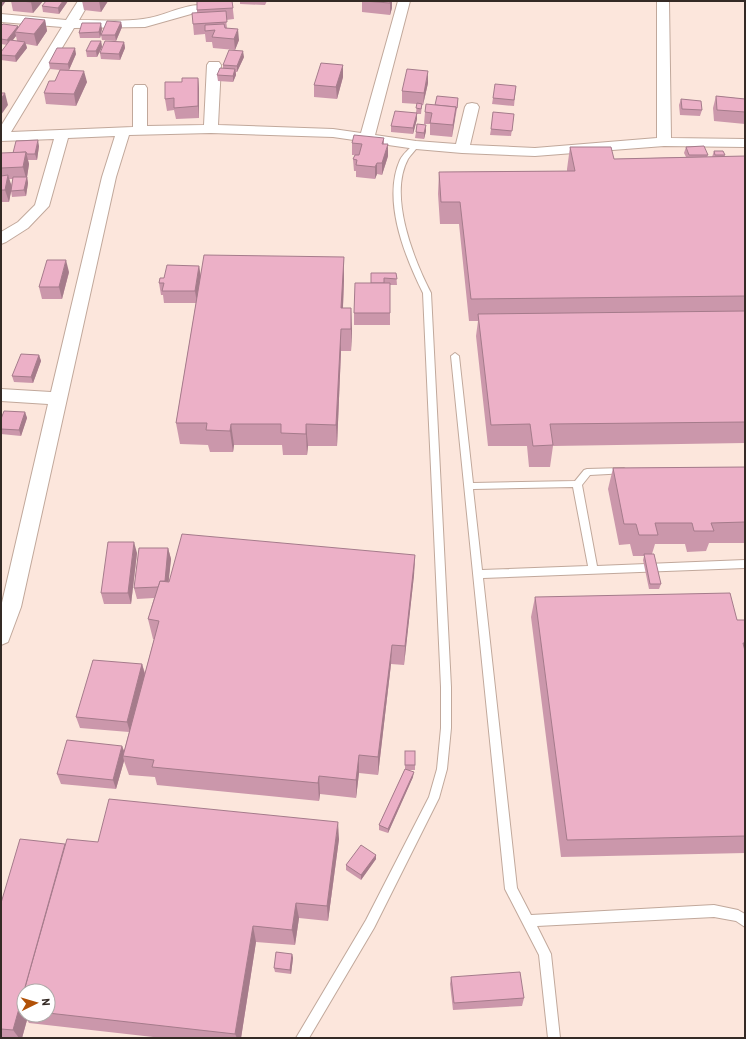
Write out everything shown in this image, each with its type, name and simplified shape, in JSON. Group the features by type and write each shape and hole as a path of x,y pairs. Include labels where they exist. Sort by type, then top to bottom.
{"street":[{"path":"1,137 84,1"},
{"path":"367,138 404,1"},
{"path":"663,1 664,142"},
{"path":"1,18 70,24 145,23 190,10 205,9"},
{"path":"211,129 214,66"},
{"path":"1,636 11,607 109,177 132,131 140,88"},
{"path":"462,149 472,107"},
{"path":"1,137 211,129 313,132 416,145 462,149 535,152 664,142 745,143"},
{"path":"1,239 23,225 42,206 62,134"},
{"path":"1,395 59,399"}],"lane":[{"path":"302,1038 370,924 434,798 442,769 446,728 446,688 427,292 416,271 406,245 400,213 397,183 403,162 416,145"},
{"path":"455,356 511,889 545,954 554,1038"},
{"path":"469,486 577,484 582,480 587,472 634,471"},
{"path":"577,484 593,570"},
{"path":"478,574 745,564"},
{"path":"529,921 714,911 738,916 745,921"}],"building":[{"path":"46,1 63,1 58,8 42,6"},
{"path":"197,1 232,1 233,8 197,10"},
{"path":"363,1 390,1 390,3"},
{"path":"226,11 227,22 193,24 192,13"},
{"path":"25,18 45,20 34,34 15,32"},
{"path":"107,21 121,22 115,35 101,35"},
{"path":"82,23 101,23 99,32 79,33"},
{"path":"3,24 18,26 7,40 1,39 1,26"},
{"path":"224,24 225,28 238,29 234,39 212,37 215,30 205,31 205,25"},
{"path":"10,40 25,42 15,56 1,55 1,52"},
{"path":"91,41 101,41 96,51 86,51"},
{"path":"105,41 124,42 119,54 100,53"},
{"path":"57,48 75,48 68,64 49,63"},
{"path":"229,50 243,51 237,66 223,65"},
{"path":"321,63 343,65 336,87 314,85"},
{"path":"220,68 235,69 233,76 217,75"},
{"path":"407,69 428,71 424,93 402,91"},
{"path":"60,70 84,71 74,94 44,93 49,81 55,81"},
{"path":"182,78 198,78 198,106 174,108 174,98 165,99 165,82 182,82"},
{"path":"495,84 516,86 514,100 493,98"},
{"path":"1,93 5,93 1,99"},
{"path":"437,96 458,98 457,108 435,105"},
{"path":"716,96 745,99 745,112 717,110"},
{"path":"681,99 701,101 702,110 682,109"},
{"path":"417,103 422,104 421,109 416,108"},
{"path":"426,104 456,107 453,125 430,123 432,113 425,112"},
{"path":"395,111 417,113 413,128 391,126"},
{"path":"493,112 514,114 512,131 491,129"},
{"path":"417,124 426,125 424,133 416,132"},
{"path":"354,135 384,138 382,144 388,144 382,163 377,163 375,167 356,165 357,160 353,159 355,155 359,155 362,144 352,143"},
{"path":"38,140 35,154 27,154 26,152 13,153 16,141"},
{"path":"704,146 708,155 689,155 686,147"},
{"path":"570,147 611,147 614,159 745,156 745,296 471,299 460,202 441,202 439,172 575,171"},
{"path":"714,151 723,151 725,155 715,155"},
{"path":"26,152 23,167 1,168 1,153"},
{"path":"8,175 5,190 1,190 1,176"},
{"path":"13,177 27,177 24,190 11,191"},
{"path":"204,255 344,257 341,308 351,308 351,329 341,329 336,425 306,424 306,434 281,433 281,424 231,424 230,431 206,430 207,423 176,423"},
{"path":"47,260 66,260 59,287 39,287"},
{"path":"167,265 199,266 195,291 162,291 164,283 159,283 160,278 164,278"},
{"path":"371,273 396,273 397,279 384,278 384,283 371,283"},
{"path":"355,283 390,283 390,313 354,313"},
{"path":"745,311 745,422 550,424 553,445 533,446 530,424 491,425 478,314"},
{"path":"21,354 39,355 31,377 12,376"},
{"path":"4,411 25,412 19,430 1,429 1,419"},
{"path":"745,467 745,522 711,523 714,531 694,531 692,523 655,523 658,535 639,535 636,524 624,524 613,468"},
{"path":"182,534 415,555 405,646 392,645 378,757 359,755 356,780 319,776 318,783 152,767 154,760 123,756 159,621 148,619 160,581 169,582"},
{"path":"108,542 134,542 128,593 101,593"},
{"path":"139,548 168,548 165,581 160,581 158,587 134,588"},
{"path":"644,554 654,554 661,584 650,584"},
{"path":"730,593 737,620 745,620 745,643 743,643 745,651 745,836 567,840 535,597"},
{"path":"93,660 142,664 127,722 76,717"},
{"path":"67,740 122,746 113,780 57,774"},
{"path":"405,751 415,751 415,765 405,765"},
{"path":"405,769 414,772 388,829 379,825"},
{"path":"109,799 338,822 327,906 296,903 292,930 253,926 235,1034 56,1014 56,983 26,983 67,839 98,842"},
{"path":"20,839 65,844 26,983 16,983 16,1019 13,1030 1,1029 1,903"},
{"path":"361,845 376,855 361,875 346,865"},
{"path":"276,952 292,954 290,970 274,968"},
{"path":"520,972 524,998 454,1003 451,977"}]}
